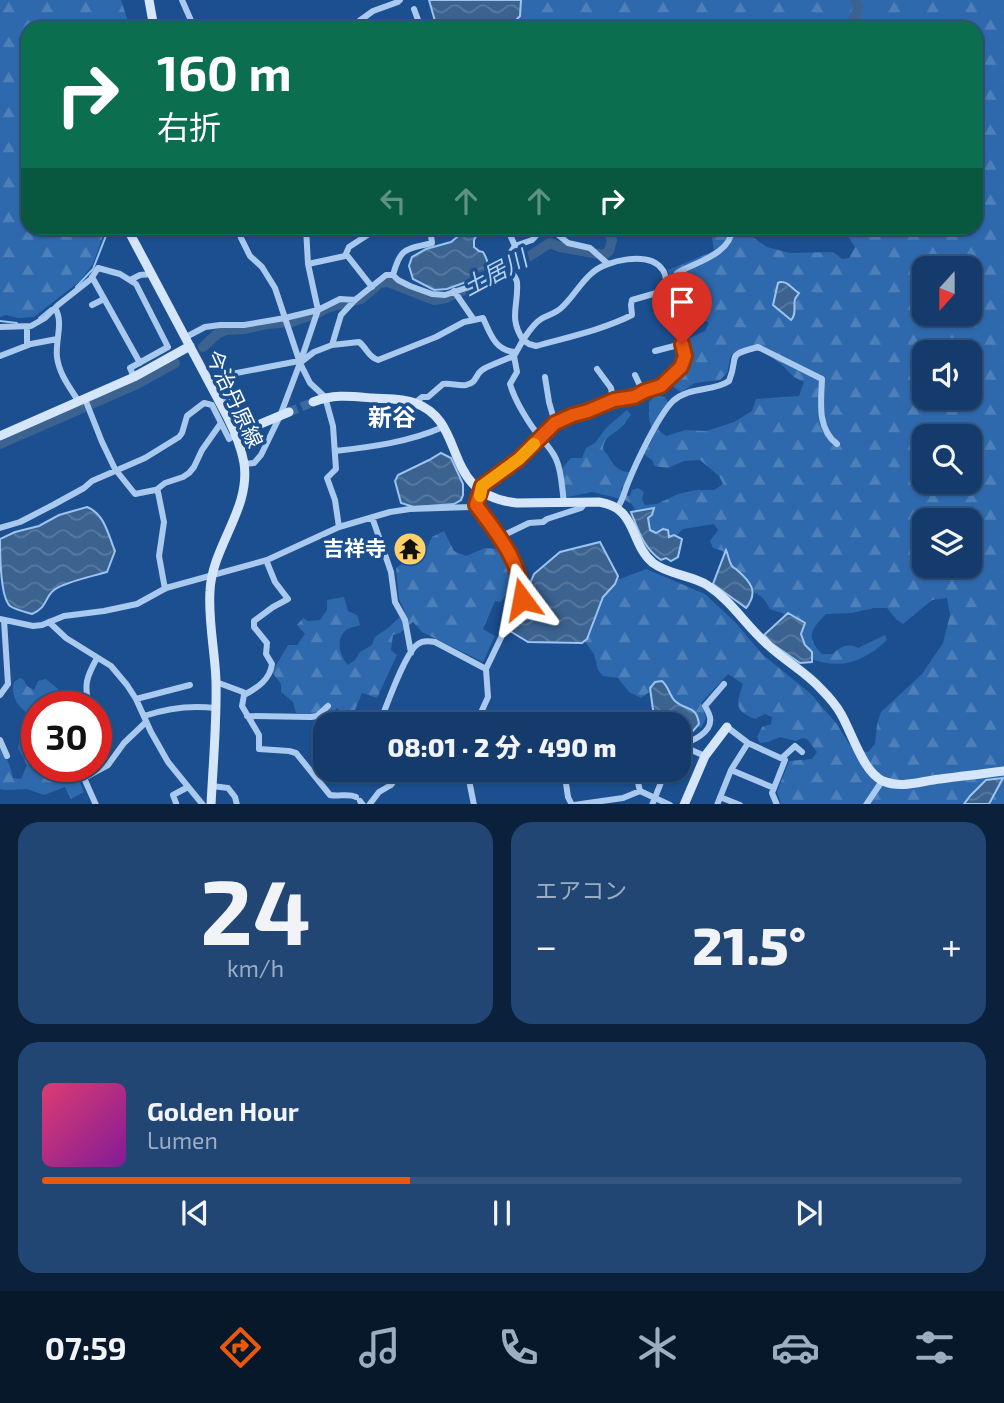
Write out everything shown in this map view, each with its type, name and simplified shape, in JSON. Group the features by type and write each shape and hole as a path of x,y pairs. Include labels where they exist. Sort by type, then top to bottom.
{"street":[{"path":"149,0 153,21"},
{"path":"182,0 192,21"},
{"path":"360,21 373,11 400,0"},
{"path":"414,9 418,21"},
{"name":"今治丹原線","path":"131,235 239,433 244,464 244,480 238,507 216,558 212,575 210,606 216,682 211,804"},
{"path":"240,235 250,256 275,288 299,362 310,383 326,397 333,426 336,469 327,478 335,500 339,527"},
{"path":"244,464 258,460 284,414 318,310 308,264 306,235"},
{"path":"308,264 345,256 349,247 367,235"},
{"path":"393,275 399,255 404,250 432,243 431,235"},
{"path":"511,235 515,246"},
{"path":"537,235 532,240 515,246 508,267 517,280 516,324 523,340 536,346 632,315 632,300 673,289 677,272 716,255 732,235"},
{"path":"558,235 568,243 590,248 606,262"},
{"path":"346,254 372,287"},
{"path":"0,695 8,684 2,646 2,620 33,626 64,616 137,604 165,589 266,560 339,527 372,517 410,509 476,505 482,486 519,459 555,423 614,400 634,397 661,386 681,367 685,356 663,270 657,264 640,260 606,262 591,274 561,309 534,325 515,354 484,369 471,384 443,384 428,397 422,397 415,403"},
{"path":"332,345 341,315 386,275 393,275 410,286 432,294 445,295 472,286 508,267"},
{"path":"0,327 26,327 46,318 92,277 98,268 120,274 136,284 168,347 131,368 134,377"},
{"path":"130,280 140,275 152,274"},
{"path":"92,277 139,363"},
{"path":"454,291 474,320"},
{"path":"92,305 104,299"},
{"path":"0,436 85,404 134,377 188,342 205,327 244,325 285,318 318,310 340,299 355,300"},
{"path":"55,308 60,315 56,348 62,376 85,404 117,471 135,494 156,490 165,483 189,473 221,423"},
{"path":"239,433 221,389 220,384 226,375 299,362 332,345 359,342 364,345 369,355 378,360 436,337 464,322 483,318 494,341 515,354"},
{"path":"26,327 27,345"},
{"path":"0,356 27,345 57,339"},
{"path":"655,351 682,344"},
{"path":"617,509 622,503 633,470 673,401 688,391 723,385 729,381 737,353 758,347 822,379 823,425 830,440 837,444"},
{"path":"515,354 517,372 510,384 513,394 556,459 564,503"},
{"path":"597,369 611,388 614,400"},
{"path":"635,375 643,392"},
{"path":"545,377 555,423"},
{"path":"313,402 326,397 341,396 415,403 433,413 443,427 463,472 473,485 487,496 505,502 586,502 609,504 617,509 625,516 650,560 706,585 721,595 766,644 822,689 841,714 868,768 882,781 909,785 1004,771"},
{"path":"0,528 20,522 84,488 92,481 145,458 179,437 187,416 204,404 212,405 229,439 284,414"},
{"path":"335,451 383,445 443,427"},
{"path":"156,490 164,522 159,556 165,589"},
{"path":"500,537 529,523 543,522 581,508 586,502"},
{"path":"476,505 500,537 523,585 522,599 486,669 488,697 481,712"},
{"path":"372,517 391,572 395,602 405,620 411,653"},
{"path":"266,560 275,582 288,599 254,621 254,627 267,643 265,654 272,664 271,672 261,684 244,695 242,706 260,735 259,749 296,753 330,794 337,797 350,795 360,801"},
{"path":"49,622 66,638 111,666 136,699 168,762 203,804"},
{"path":"384,712 417,644 435,642 486,669"},
{"path":"87,691 88,674 97,657"},
{"path":"216,682 243,692 244,695"},
{"path":"691,741 709,727 711,718 705,706 724,684"},
{"path":"136,699 190,685"},
{"path":"247,716 312,718 328,706"},
{"path":"112,760 145,719 181,707 215,708"},
{"path":"684,804 705,755 727,727 748,743 785,760 772,793 775,803"},
{"path":"0,740 7,756"},
{"path":"717,804 731,771 748,743"},
{"path":"782,758 795,746 802,752"},
{"path":"691,749 705,755"},
{"path":"731,771 774,788"},
{"path":"866,804 882,781"},
{"path":"87,782 96,804"},
{"path":"369,804 379,792 393,782"},
{"path":"469,782 474,804"},
{"path":"566,782 568,797 573,804 622,801 640,791"},
{"path":"638,782 640,791 653,801 670,804"},
{"path":"653,801 661,782"},
{"path":"212,786 228,788 237,804"},
{"path":"176,803 173,794 188,788"},
{"path":"720,797 740,804"}],"green space":[{"path":"0,0 121,0 128,21 21,21 21,235 103,235 93,264 80,281 34,317 0,317"},
{"path":"515,0 1004,0 1004,804 781,804 777,792 789,761 812,759 817,752 807,739 802,738 796,741 780,737 760,743 757,737 762,727 771,724 772,717 765,714 755,719 740,710 738,702 743,684 728,674 701,703 706,718 701,728 691,722 691,712 682,712 658,686 641,698 629,692 618,678 603,676 598,670 594,654 581,636 608,579 620,579 646,569 705,594 736,623 762,654 811,694 836,723 853,750 868,752 875,744 881,712 922,674 943,643 950,615 947,598 932,600 903,624 887,608 826,614 812,633 813,642 822,654 833,654 847,646 858,648 885,635 887,640 869,654 851,662 820,662 808,658 798,633 799,624 770,609 763,598 738,577 723,551 713,548 710,541 718,530 714,524 683,529 675,537 656,536 647,532 632,504 625,500 592,492 568,497 560,492 558,482 562,470 571,458 582,458 586,448 595,443 606,428 627,410 631,415 606,440 603,449 617,467 629,472 629,479 621,489 622,494 630,496 632,490 638,488 644,492 642,499 645,505 657,504 678,494 714,490 723,484 719,476 700,460 684,461 668,468 654,466 653,461 644,454 653,438 649,402 655,396 665,397 669,404 658,417 659,431 666,436 686,430 706,431 734,422 752,411 756,399 799,396 804,382 753,345 731,355 727,373 720,380 695,383 681,392 662,383 659,378 678,362 687,339 705,331 709,323 688,307 674,306 668,270 714,251 712,237 716,235 748,235 767,247 790,253 833,252 842,259 849,258 855,247 847,235 983,235 983,21 502,21"},
{"path":"444,531 454,551 466,556 485,548 499,549 516,584 517,595 509,590 501,602 495,601 483,629 495,636 483,662 422,632 413,622 400,633 393,635 391,650 397,655 377,698 362,693 354,712 340,712 337,708 333,712 296,713 293,702 281,692 281,684 272,672 288,645 297,645 305,634 297,625 303,618 308,621 320,620 327,610 327,600 344,597 348,611 357,615 360,625 345,631 341,636 341,654 348,665 360,652 372,645 375,637 405,612 399,599 396,568 428,546 432,537"},
{"path":"23,679 27,686 34,690 38,681 46,679 58,691 21,691 21,706 14,695 14,682"},
{"path":"21,732 21,754 18,748"},
{"path":"0,744 13,778 21,779 21,782 80,782 84,792 71,799 65,787 44,795 27,789 0,789"}],"water":[{"path":"429,0 521,0 520,16 515,21 435,21"},
{"path":"460,235 477,235 474,247 483,252 488,263 484,275 447,289 434,290 413,279 409,266 412,257 426,249 451,242"},
{"path":"780,282 788,284 799,293 795,299 791,320 773,305"},
{"path":"441,453 451,458 463,484 461,500 454,504 414,507 401,503 395,481 398,475"},
{"path":"87,507 102,520 115,551 107,572 59,587 51,593 41,608 32,614 10,606 2,585 0,539 39,526 59,515"},
{"path":"654,508 648,518 650,530 656,533 663,529 668,530 669,537 674,535 682,539 678,557 671,561 666,558 661,560 650,550 642,539 631,512"},
{"path":"600,542 618,576 615,584 603,597 587,639 582,643 528,642 510,631 526,605 528,588 534,574 560,552"},
{"path":"726,550 732,567 752,588 752,597 746,608 713,584"},
{"path":"788,613 805,623 801,634 805,645 812,652 812,662 800,663 764,635"},
{"path":"662,681 675,701 696,714 699,724 693,731 691,732 691,712 653,712 650,688 655,682"},
{"path":"1003,778 989,804 964,804 986,780"}],"waterway":[{"name":"土居川","path":"853,21 858,7 855,0"},
{"path":"76,287 93,269 106,235"},
{"name":"土居川","path":"503,273 550,243 604,255 609,251 612,240 610,235"},
{"name":"土居川","path":"203,347 217,334 226,330 291,322 361,299 380,283 388,282 434,300 487,282"},
{"path":"39,318 51,308"},
{"path":"0,321 17,323"},
{"name":"土居川","path":"0,444 135,385 175,363"}],"tunnel":[{"path":"289,412 313,402"}],"slow traffic":[{"path":"480,496 482,486 519,459 534,444"}],"place":[{"name":"吉祥寺","path":"410,549"}],"district":[{"name":"新谷","path":"392,418"}],"route":[{"path":"522,599 523,585 500,537 476,505 482,486 519,459 555,423 614,400 634,397 661,386 681,367 685,356 682,344"}]}
